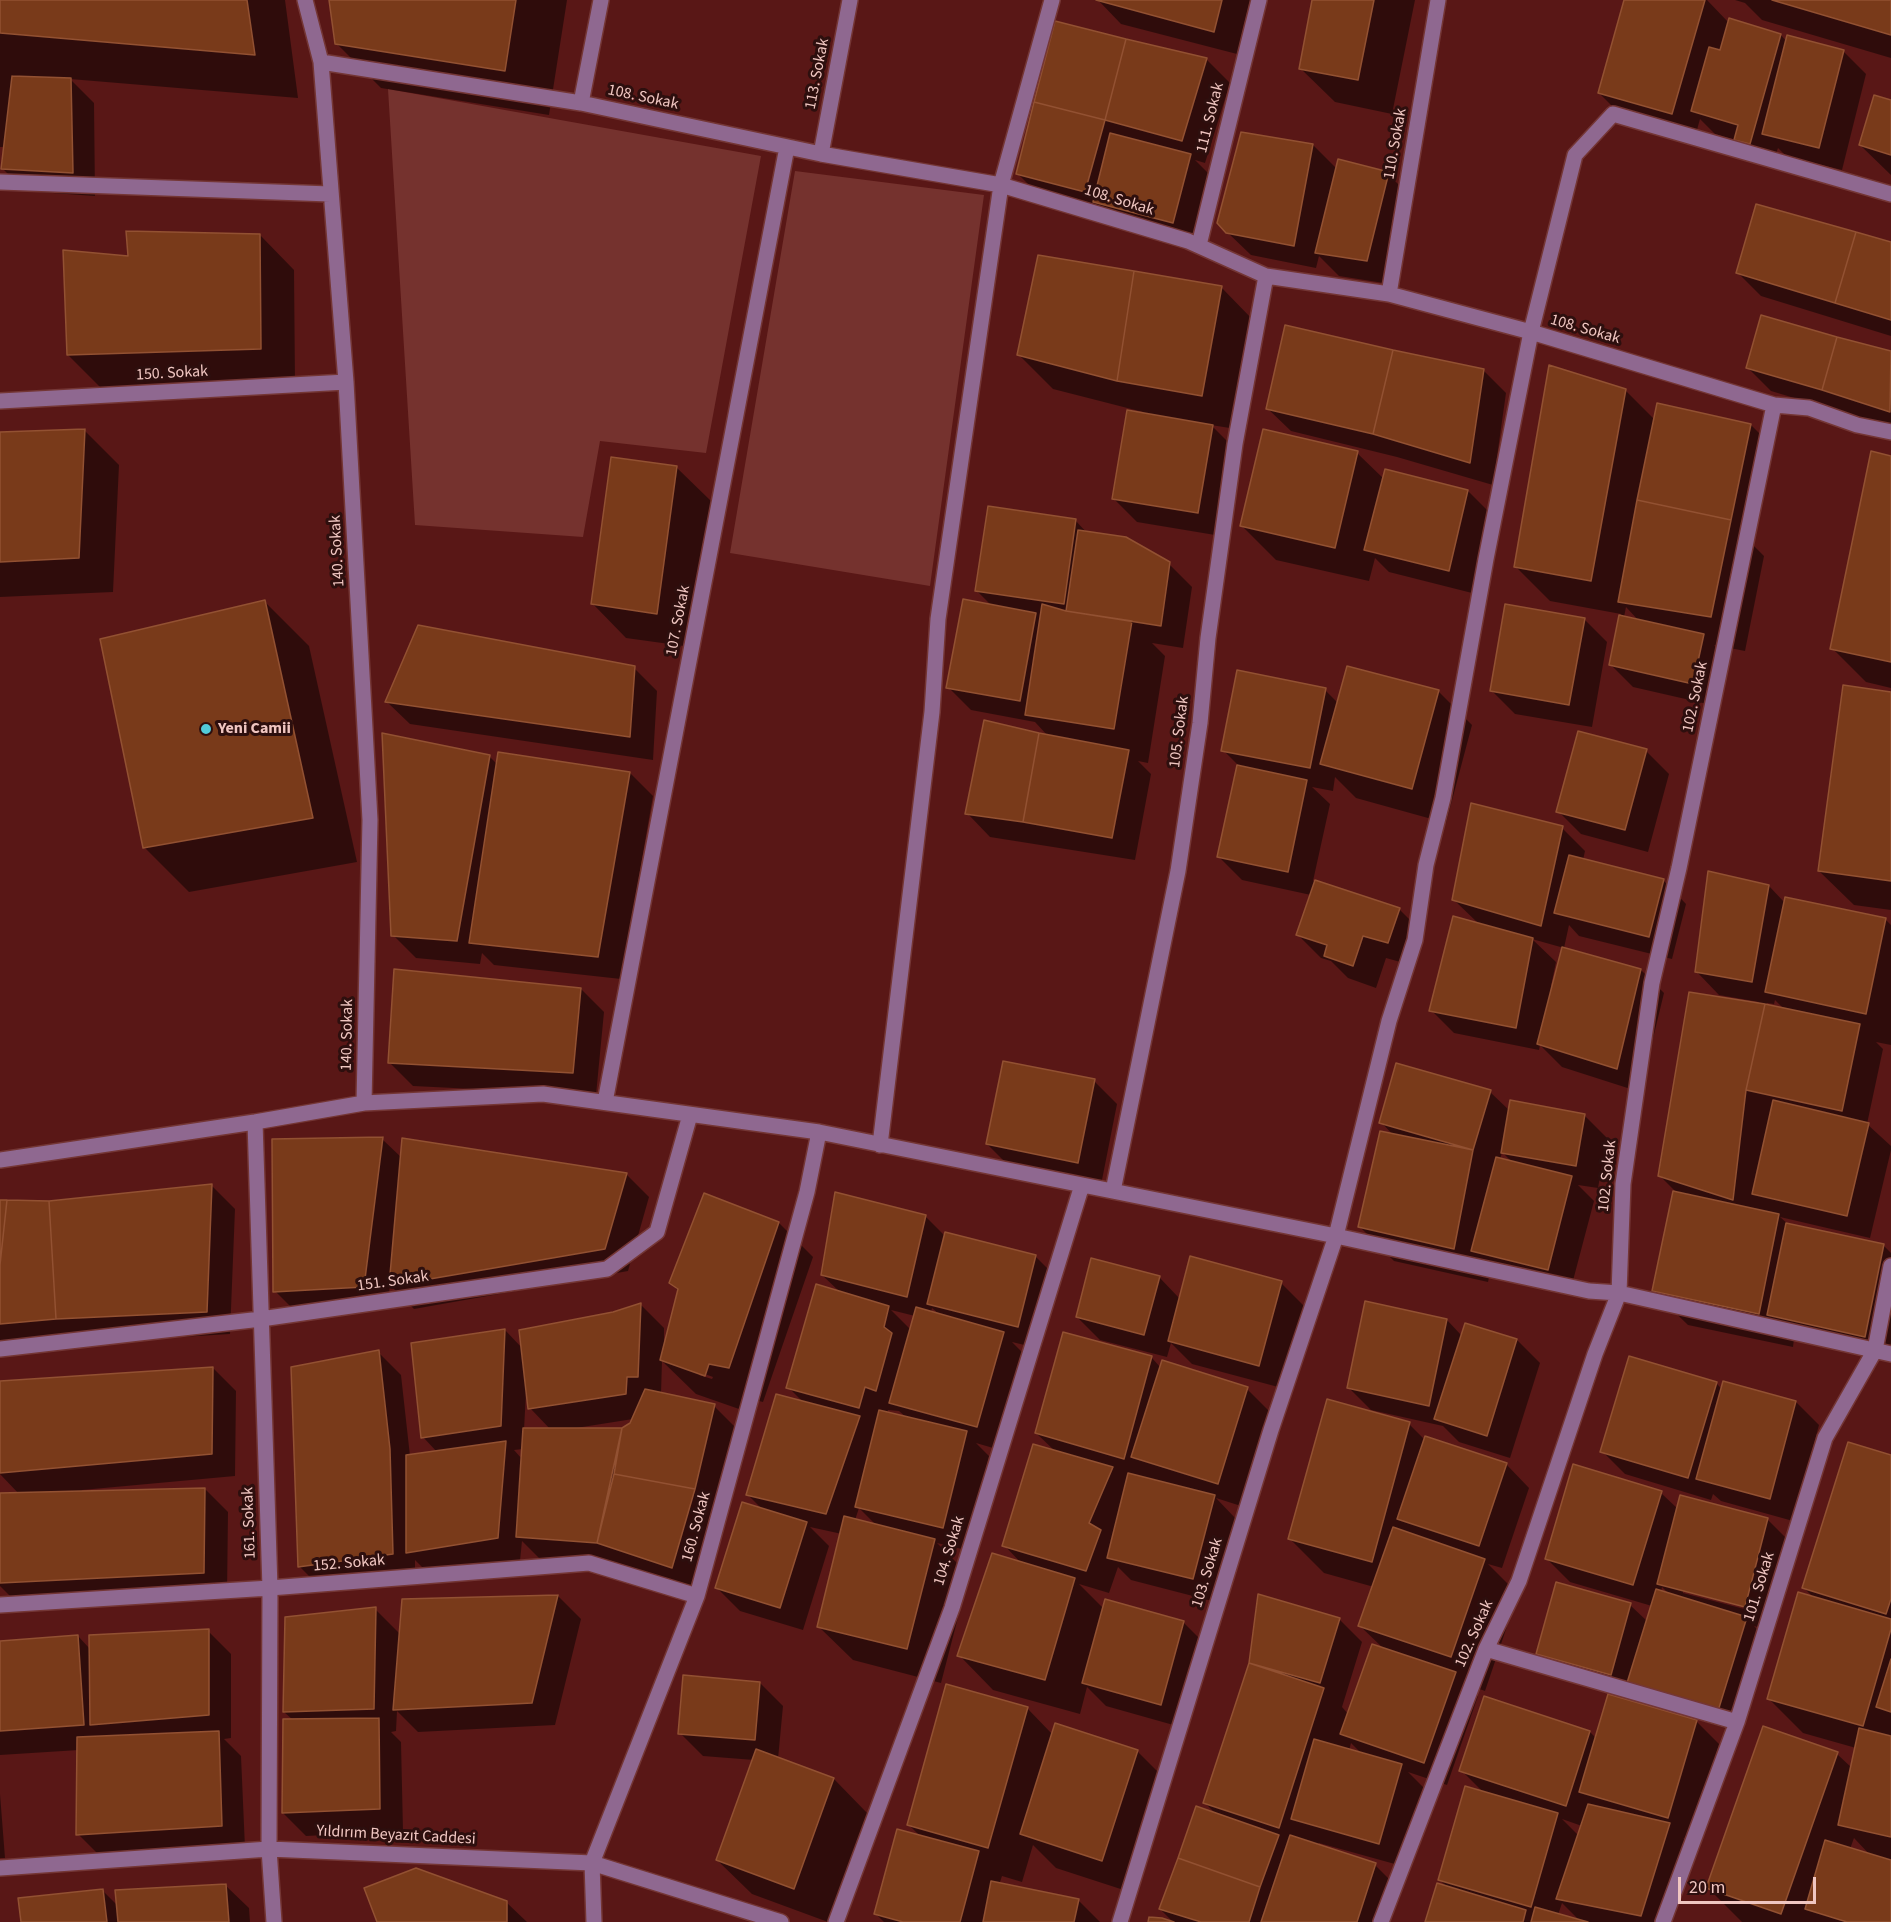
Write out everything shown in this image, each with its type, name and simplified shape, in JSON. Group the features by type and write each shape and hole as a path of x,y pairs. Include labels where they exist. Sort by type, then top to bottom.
{"street":[{"name":"140. Sokak","path":"304,0 321,62 346,382 370,820 364,1103"},
{"path":"581,103 601,0"},
{"name":"113. Sokak","path":"821,154 850,0"},
{"path":"880,1145 932,712 938,619 1001,185 1052,0"},
{"name":"111. Sokak","path":"1199,245 1259,0"},
{"name":"110. Sokak","path":"1389,294 1438,0"},
{"name":"108. Sokak","path":"321,62 581,103 821,154 1001,185 1199,245 1266,276 1389,294 1531,332 1774,405 1809,408 1857,425 1891,432"},
{"name":"103. Sokak","path":"1120,1922 1271,1430 1336,1236 1389,1021 1415,939 1426,865 1443,798 1486,559 1531,332 1575,154 1613,114 1891,194"},
{"name":"107. Sokak","path":"605,1102 788,147"},
{"path":"0,182 330,194"},
{"name":"105. Sokak","path":"1113,1191 1178,871 1200,723 1208,638 1235,444 1266,276"},
{"name":"150. Sokak","path":"0,401 346,382"},
{"name":"102. Sokak","path":"1381,1922 1486,1649 1519,1581 1595,1354 1618,1293 1623,1184 1652,983 1679,868 1774,405"},
{"path":"0,1160 255,1122 364,1103 543,1094 819,1132 1336,1236 1589,1291 1618,1293 1891,1354"},
{"name":"151. Sokak","path":"0,1349 261,1319 607,1269 657,1232 690,1115"},
{"name":"161. Sokak","path":"255,1122 270,1588 269,1849 274,1922"},
{"name":"160. Sokak","path":"594,1922 592,1863 697,1596 807,1192 819,1132"},
{"name":"104. Sokak","path":"836,1922 952,1608 1082,1185"},
{"name":"101. Sokak","path":"1663,1922 1737,1722 1825,1438 1875,1350 1891,1266"},
{"name":"152. Sokak","path":"0,1605 270,1588 589,1563 697,1596"},
{"path":"1486,1649 1737,1722"},
{"name":"Yıldırım Beyazıt Caddesi","path":"0,1868 269,1849 592,1863 781,1922"}],"shaded area":[{"path":"388,89 761,156 706,453 600,441 583,537 415,525"},
{"path":"795,171 984,195 930,586 730,553"}],"building":[{"path":"0,0 247,0 255,55 0,33"},
{"path":"329,0 516,0 505,71 335,44"},
{"path":"1096,0 1222,0 1214,32"},
{"path":"1312,0 1374,0 1358,80 1299,69"},
{"path":"1624,0 1705,0 1672,114 1598,93"},
{"path":"1772,0 1891,0 1891,35"},
{"path":"1729,18 1781,34 1750,144 1734,140 1738,125 1691,111 1709,47 1720,50"},
{"path":"1055,21 1126,39 1105,120 1034,102"},
{"path":"1787,35 1844,50 1819,148 1762,134"},
{"path":"1126,39 1207,58 1182,141 1105,120"},
{"path":"12,76 71,78 73,173 1,169"},
{"path":"1874,95 1891,100 1891,155 1859,145"},
{"path":"1034,102 1105,120 1085,192 1016,174"},
{"path":"1241,132 1313,144 1294,246 1226,233 1217,223"},
{"path":"1110,133 1191,154 1173,223 1093,202"},
{"path":"1338,159 1389,172 1367,261 1315,253"},
{"path":"1756,204 1856,232 1835,303 1736,273"},
{"path":"126,231 260,234 261,349 67,355 63,250 128,256"},
{"path":"1856,232 1891,242 1891,320 1835,303"},
{"path":"1038,255 1134,271 1117,381 1017,355"},
{"path":"1134,271 1222,286 1202,396 1117,381"},
{"path":"1761,315 1837,337 1822,390 1746,368"},
{"path":"1285,325 1393,350 1373,434 1266,409"},
{"path":"1837,337 1891,351 1890,412 1822,390"},
{"path":"1393,350 1484,369 1470,463 1373,434"},
{"path":"1549,365 1626,389 1591,581 1514,567"},
{"path":"1657,403 1751,424 1731,520 1637,500"},
{"path":"1127,410 1213,425 1198,513 1112,499"},
{"path":"85,429 79,558 0,562 0,432"},
{"path":"1263,429 1358,451 1335,548 1240,526"},
{"path":"1871,451 1891,456 1891,662 1830,649"},
{"path":"611,457 677,466 657,614 591,604"},
{"path":"1385,469 1468,490 1449,571 1364,550"},
{"path":"1637,500 1731,520 1711,617 1618,602"},
{"path":"988,506 1076,519 1064,604 975,591"},
{"path":"1078,530 1126,537 1170,562 1161,626 1066,611"},
{"path":"963,599 1036,613 1020,701 946,688"},
{"name":"Yeni Camii","path":"265,600 313,818 143,848 100,639"},
{"path":"1042,604 1066,611 1132,621 1114,729 1025,715"},
{"path":"1505,604 1585,618 1569,705 1490,691"},
{"path":"1619,615 1704,634 1693,684 1609,665"},
{"path":"418,625 635,666 630,737 385,702"},
{"path":"1347,666 1439,690 1412,789 1320,764"},
{"path":"1237,670 1326,688 1310,768 1221,751"},
{"path":"1843,685 1891,692 1891,881 1818,871"},
{"path":"984,720 1039,733 1023,822 965,814"},
{"path":"1578,731 1647,749 1625,830 1556,812"},
{"path":"382,733 490,755 457,941 391,936"},
{"path":"1039,733 1129,750 1112,838 1023,822"},
{"path":"498,752 630,772 598,957 469,943"},
{"path":"1237,765 1307,780 1288,872 1217,857"},
{"path":"1471,803 1563,826 1541,926 1452,900"},
{"path":"1569,855 1664,879 1649,937 1554,913"},
{"path":"1708,871 1769,885 1752,982 1695,972"},
{"path":"1315,880 1400,908 1388,943 1363,936 1353,966 1324,956 1327,945 1296,935"},
{"path":"1785,897 1886,918 1866,1014 1765,992"},
{"path":"1453,916 1533,938 1516,1028 1429,1011"},
{"path":"1562,947 1641,969 1617,1069 1537,1044"},
{"path":"394,969 581,988 573,1073 388,1063"},
{"path":"1689,992 1765,1004 1746,1090 1733,1200 1658,1176"},
{"path":"1765,1004 1860,1024 1842,1111 1746,1090"},
{"path":"1003,1061 1095,1079 1078,1163 986,1144"},
{"path":"1396,1063 1491,1090 1473,1150 1379,1123"},
{"path":"1510,1100 1585,1114 1576,1166 1501,1153"},
{"path":"1773,1100 1869,1123 1847,1216 1752,1194"},
{"path":"1380,1131 1473,1150 1454,1249 1358,1227"},
{"path":"383,1137 364,1287 273,1292 272,1139"},
{"path":"402,1138 627,1173 605,1249 389,1286"},
{"path":"1496,1157 1572,1176 1548,1270 1471,1251"},
{"path":"212,1184 207,1312 56,1319 49,1201"},
{"path":"1673,1191 1779,1214 1759,1314 1652,1291"},
{"path":"835,1192 926,1215 907,1297 821,1275"},
{"path":"704,1193 779,1222 729,1368 709,1364 705,1376 660,1360 678,1289 669,1283"},
{"path":"0,1200 7,1200 0,1265"},
{"path":"7,1200 49,1201 56,1319 0,1324 0,1265"},
{"path":"1786,1223 1884,1244 1865,1337 1767,1315"},
{"path":"945,1232 1036,1255 1018,1327 927,1304"},
{"path":"1190,1256 1282,1281 1259,1366 1168,1341"},
{"path":"1091,1258 1160,1276 1144,1335 1076,1317"},
{"path":"816,1284 889,1306 884,1327 892,1333 876,1391 865,1387 859,1408 786,1388"},
{"path":"1365,1301 1447,1319 1429,1406 1347,1388"},
{"path":"641,1303 638,1377 627,1377 626,1394 528,1409 519,1330 613,1312"},
{"path":"916,1307 1004,1332 977,1427 889,1403"},
{"path":"1465,1323 1517,1339 1487,1436 1434,1419"},
{"path":"505,1329 501,1426 421,1438 411,1343"},
{"path":"1063,1332 1152,1356 1124,1459 1035,1433"},
{"path":"379,1350 390,1449 393,1554 298,1567 291,1367"},
{"path":"1629,1356 1717,1382 1688,1478 1600,1452"},
{"path":"1162,1360 1248,1387 1218,1484 1131,1457"},
{"path":"213,1367 212,1454 0,1473 0,1381"},
{"path":"1723,1381 1796,1401 1770,1499 1696,1479"},
{"path":"645,1389 715,1404 695,1489 614,1474 622,1428 630,1423"},
{"path":"776,1394 860,1416 826,1514 746,1495"},
{"path":"1327,1399 1410,1422 1372,1562 1288,1539"},
{"path":"879,1410 967,1431 943,1528 855,1507"},
{"path":"523,1428 622,1428 597,1543 516,1537"},
{"path":"1425,1436 1507,1463 1479,1546 1397,1519"},
{"path":"506,1441 498,1538 406,1553 406,1455"},
{"path":"1848,1442 1891,1455 1891,1599 1886,1614 1802,1588"},
{"path":"1033,1444 1113,1467 1089,1523 1101,1530 1086,1571 1002,1546"},
{"path":"1573,1464 1662,1491 1633,1585 1545,1559"},
{"path":"1128,1473 1215,1495 1193,1579 1107,1558"},
{"path":"614,1474 695,1489 672,1568 597,1543"},
{"path":"205,1488 204,1573 0,1583 0,1493"},
{"path":"1680,1495 1768,1518 1745,1607 1657,1584"},
{"path":"742,1502 807,1522 780,1608 715,1588"},
{"path":"844,1516 935,1539 907,1649 817,1627"},
{"path":"1393,1527 1485,1559 1451,1657 1358,1626"},
{"path":"992,1553 1075,1578 1045,1680 957,1656"},
{"path":"1556,1582 1631,1603 1611,1675 1536,1654"},
{"path":"1656,1589 1747,1617 1718,1711 1627,1683"},
{"path":"1798,1592 1891,1619 1891,1629 1863,1726 1767,1699"},
{"path":"1258,1594 1340,1618 1320,1683 1249,1663"},
{"path":"558,1595 532,1703 393,1710 402,1599"},
{"path":"1105,1599 1184,1621 1161,1705 1082,1683"},
{"path":"376,1607 374,1709 283,1712 285,1617"},
{"path":"209,1629 209,1715 90,1725 89,1635"},
{"path":"78,1635 84,1725 0,1731 0,1641"},
{"path":"1372,1644 1456,1672 1424,1763 1340,1734"},
{"path":"1891,1659 1891,1712 1876,1707"},
{"path":"1249,1663 1324,1688 1279,1828 1203,1803"},
{"path":"683,1675 760,1682 755,1740 678,1734"},
{"path":"946,1684 1028,1707 988,1848 907,1825"},
{"path":"1608,1694 1697,1720 1668,1818 1579,1792"},
{"path":"1484,1696 1590,1731 1566,1806 1459,1771"},
{"path":"379,1718 380,1809 282,1813 283,1719"},
{"path":"1055,1723 1138,1750 1102,1861 1020,1834"},
{"path":"1763,1726 1838,1752 1781,1914 1706,1888"},
{"path":"1859,1728 1891,1736 1891,1837 1838,1825"},
{"path":"219,1731 222,1826 76,1835 77,1737"},
{"path":"1314,1739 1402,1764 1379,1844 1291,1819"},
{"path":"756,1749 834,1778 794,1889 716,1860"},
{"path":"1465,1786 1558,1813 1531,1907 1438,1880"},
{"path":"1588,1804 1670,1823 1641,1916 1556,1899"},
{"path":"1196,1806 1279,1835 1260,1887 1178,1858"},
{"path":"897,1829 979,1851 960,1922 903,1922 874,1914"},
{"path":"1290,1835 1376,1863 1357,1922 1261,1922"},
{"path":"1825,1840 1891,1860 1891,1922 1847,1922 1805,1909"},
{"path":"1178,1858 1260,1887 1249,1922 1201,1922 1159,1909"},
{"path":"416,1868 507,1901 507,1922 377,1922 364,1888"},
{"path":"991,1881 1079,1899 1074,1922 983,1922"},
{"path":"1437,1883 1526,1910 1523,1922 1425,1922"},
{"path":"226,1884 229,1922 118,1922 115,1890"},
{"path":"103,1889 107,1922 21,1922 18,1898"},
{"path":"1535,1907 1588,1922 1531,1922"},
{"path":"1149,1917 1162,1918 1174,1922 1148,1922"}],"place":[{"name":"Yeni Camii","path":"206,729"}]}
